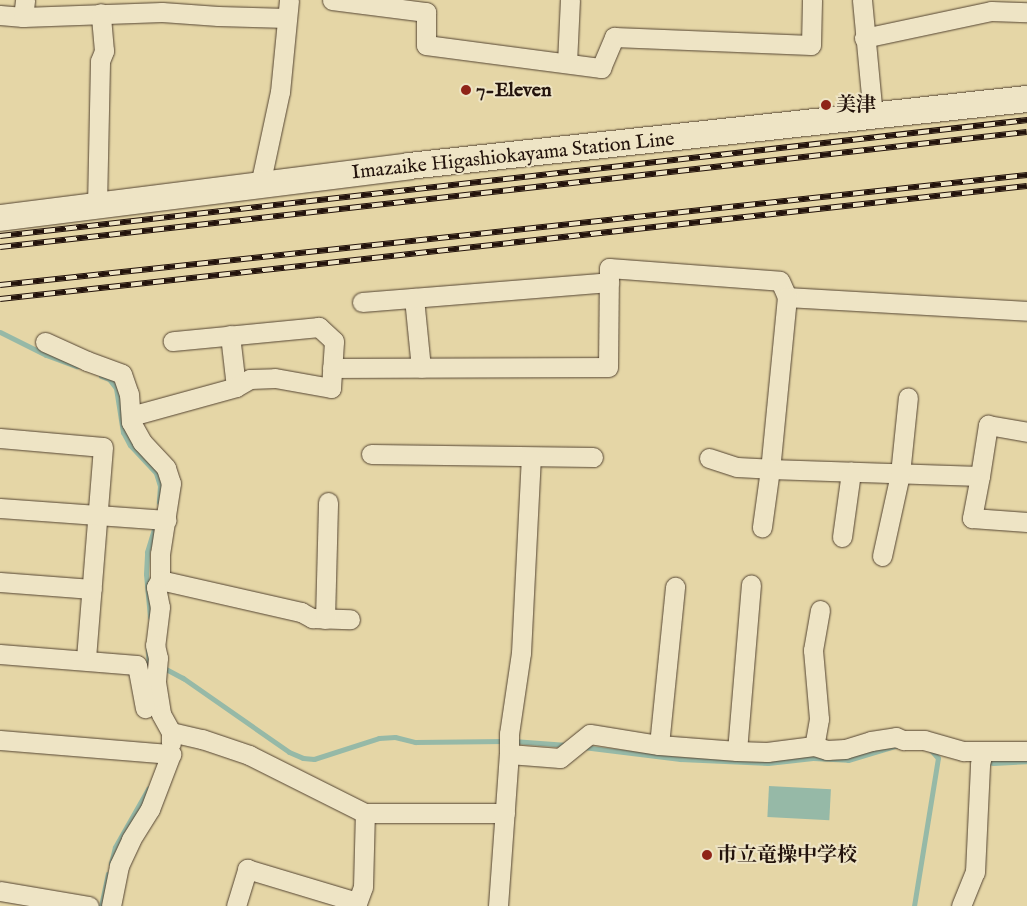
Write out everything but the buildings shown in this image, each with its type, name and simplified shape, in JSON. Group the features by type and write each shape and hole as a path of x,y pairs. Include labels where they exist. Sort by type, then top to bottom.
{"main road":[{"name":"Imazaike Higashiokayama Station Line","path":"0,218 419,165 1027,99"}],"street":[{"path":"332,0 426,12 426,45 601,68 614,37 811,45 812,0"},
{"path":"566,63 570,0"},
{"path":"862,0 864,38 873,116"},
{"path":"0,15 24,8 101,13 162,12 218,16 288,9 280,92 260,185"},
{"path":"864,38 990,11 1027,12"},
{"path":"97,206 100,62 104,51 101,13"},
{"path":"332,368 608,367 609,268 780,281 787,297 770,469 762,527"},
{"path":"362,302 609,282"},
{"path":"787,297 1027,311"},
{"path":"414,298 421,368"},
{"path":"131,416 236,388 250,379 275,378 331,388 334,341 319,327 173,341"},
{"path":"230,335 236,388"},
{"path":"45,342 87,362 122,374 129,394 131,422 142,442 166,468 171,483 159,519 160,580 156,587 160,607 155,645 156,682 161,714 172,732 202,739 249,756 365,813 505,813"},
{"path":"882,556 900,474 908,397"},
{"path":"1027,432 988,425 972,518 1027,522"},
{"path":"0,438 102,447 86,660"},
{"path":"371,454 531,458 593,457"},
{"path":"498,906 509,744 521,653 531,458"},
{"path":"709,458 737,467 980,476"},
{"path":"842,537 851,472"},
{"path":"324,619 328,502"},
{"path":"0,508 159,519"},
{"path":"160,580 301,612 312,618 350,619"},
{"path":"0,582 92,589"},
{"path":"737,751 751,585"},
{"path":"659,745 675,587"},
{"path":"814,746 820,719 814,650 820,610"},
{"path":"0,654 137,665 145,708"},
{"path":"111,906 119,866 131,840 150,809 172,732"},
{"path":"509,744 560,758 590,734 659,745 737,751 767,752 814,746 827,750 844,749 871,741 896,737 903,740 924,740 981,757 1027,751"},
{"path":"0,740 165,754"},
{"path":"961,906 975,872 981,757"},
{"path":"236,906 247,869 356,904 363,887 365,813"},
{"path":"0,891 89,906"}],"shaded area":[{"path":"769,786 831,789 829,820 767,817"}],"waterway":[{"path":"0,332 46,355 77,366"},
{"path":"101,376 109,379 116,388 123,432 130,445 156,473 160,486 159,502"},
{"path":"150,617 146,574 147,552 156,522"},
{"path":"148,648 149,672"},
{"path":"162,667 183,678 289,752 303,758 314,759 379,738 395,737 415,742 505,741"},
{"path":"513,741 567,745"},
{"path":"583,747 680,759 768,763 813,758 848,760 898,745"},
{"path":"914,906 938,758 930,749"},
{"path":"985,761 993,763 1027,761"},
{"path":"111,863 115,847 148,789"},
{"path":"101,906 108,874"}],"railway":[{"path":"0,236 1027,120"},
{"path":"0,247 1027,132"},
{"path":"0,285 1027,175"},
{"path":"0,299 1027,186"}],"place":[{"name":"7-Eleven","path":"466,90"},
{"name":"美津","path":"826,105"},
{"name":"市立竜操中学校","path":"707,855"}]}
